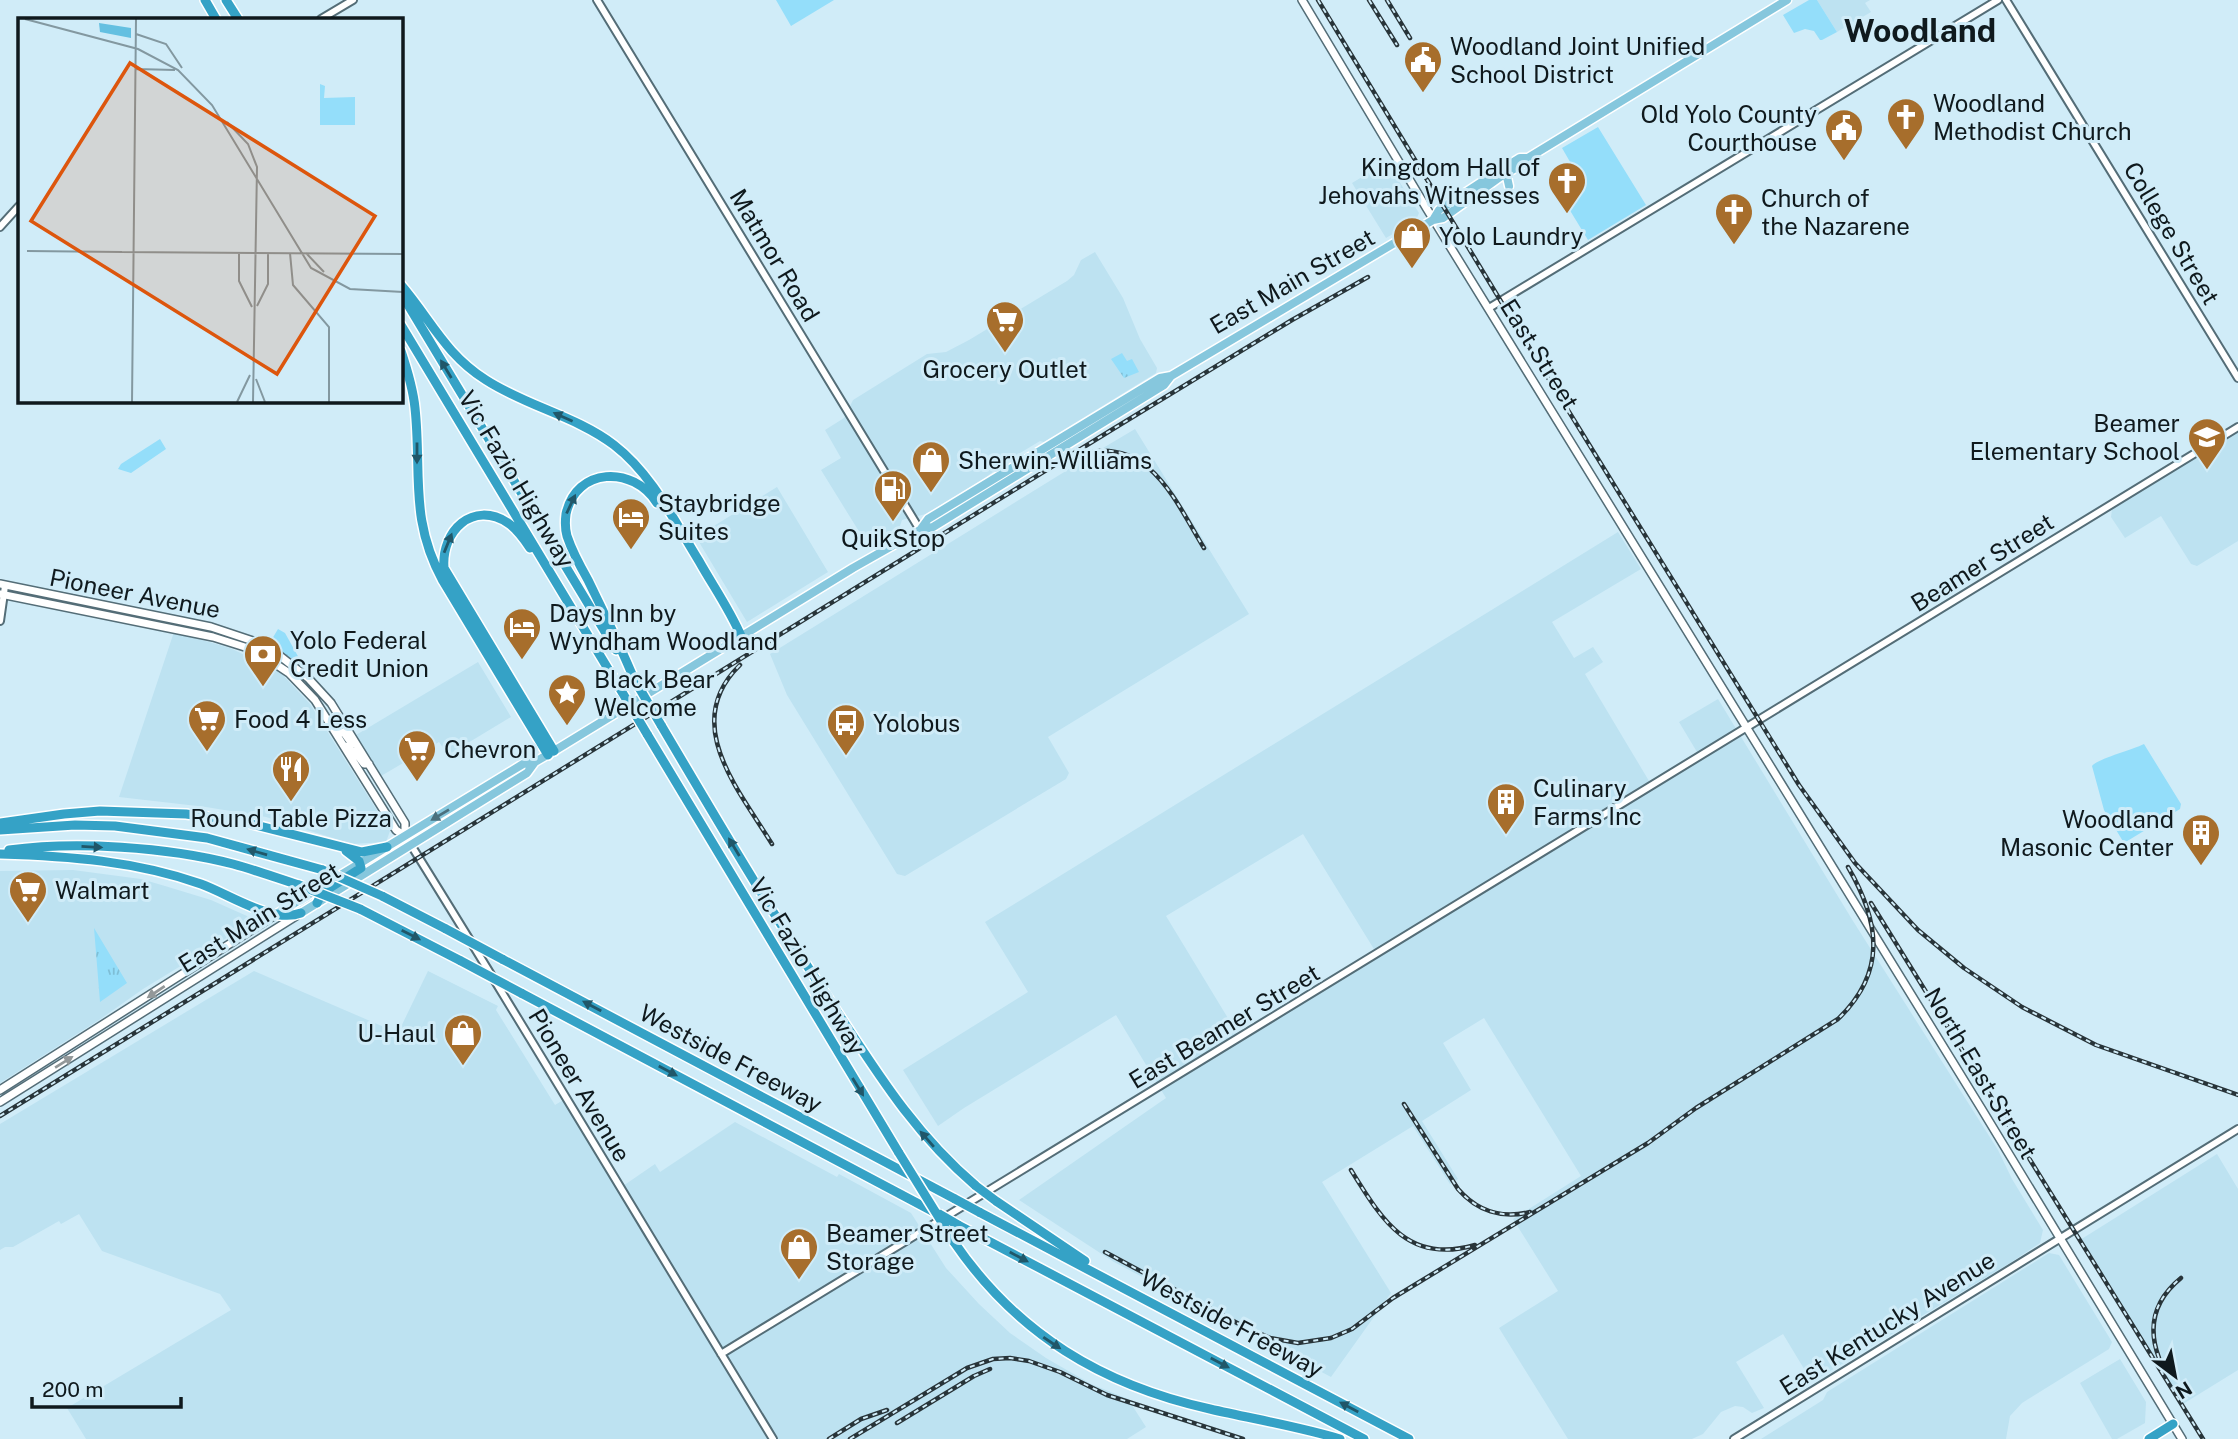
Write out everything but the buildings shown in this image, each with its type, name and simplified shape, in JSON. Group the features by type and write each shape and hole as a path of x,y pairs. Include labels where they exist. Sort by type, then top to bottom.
{"highway":[{"path":"205,0 215,18"},
{"path":"226,0 237,18"},
{"path":"402,286 438,337 484,379 594,432 628,457 660,496 741,636"},
{"name":"Vic Fazio Highway","path":"402,294 785,932 891,1093 933,1146 996,1202 1121,1286"},
{"name":"Vic Fazio Highway","path":"402,327 899,1153 976,1273 1013,1312 1052,1344 1132,1386 1168,1399 1340,1439"},
{"path":"402,355 415,406 418,506 430,554 443,580 551,753"},
{"path":"634,679 565,530 567,512 573,499 587,483 599,478 619,476 648,491 732,628 741,636"},
{"path":"551,753 444,568 446,542 463,522 484,515 496,517 516,530 554,578"},
{"path":"0,823 100,811 186,814 244,822 341,848 366,852 387,847"},
{"name":"Westside Freeway","path":"0,830 115,826 207,838 323,870 446,929 1409,1439"},
{"name":"Westside Freeway","path":"0,853 64,846 151,850 231,864 299,885 360,909 1364,1439"},
{"path":"317,903 322,893 359,870 360,863 341,848"},
{"path":"0,853 118,863 168,873 202,884 275,915 291,916 301,913"},
{"path":"2149,1439 2172,1424"}],"main road":[{"name":"East Street","path":"1302,0 1746,729"},
{"path":"1433,219 1448,215 1529,158 1787,0"},
{"path":"1433,219 1438,210 1483,181 1520,158 1529,158"},
{"name":"East Main Street","path":"0,1090 275,915 503,776 523,764 535,762 551,753 920,530 928,519 1138,391 1160,378 1171,376 1433,219"},
{"name":"Pioneer Avenue","path":"3,585 232,632 253,641 268,659 289,673 306,690 336,731 396,830 405,836 411,845"},
{"name":"Pioneer Avenue","path":"2,594 213,637 248,649 271,649 316,686 331,703 405,823 405,836"},
{"path":"146,624 151,620 190,627 197,625"},
{"name":"North East Street","path":"1746,729 2182,1439"},
{"path":"336,731 344,733 352,745 359,748"},
{"path":"344,746 355,752 362,763 369,764"},
{"name":"East Main Street","path":"0,1102 483,801 527,773 535,762"},
{"path":"483,801 491,791 502,785 503,776"}],"street":[{"path":"323,18 352,0"},
{"name":"Matmor Road","path":"597,0 920,530"},
{"path":"1489,308 1998,0"},
{"name":"College Street","path":"2007,0 2238,378"},
{"path":"0,227 18,207"},
{"name":"Beamer Street","path":"1746,729 2238,427"},
{"path":"0,621 3,585"},
{"name":"East Beamer Street","path":"721,1354 1746,729"},
{"name":"Pioneer Avenue","path":"411,845 460,921 773,1439"},
{"name":"East Kentucky Avenue","path":"1734,1439 2238,1129"}],"shaded area":[{"path":"1817,0 1870,0 1865,3 1871,12 1837,32"},
{"path":"1387,162 1419,213 1416,220 1386,238 1352,183"},
{"path":"1095,252 1123,298 1140,339 1157,368 1156,373 1044,442 1040,441 1007,461 985,478 926,514 902,520 900,526 868,546 821,470 841,458 825,430 844,418 853,400 927,354 946,352 1067,281 1074,275 1081,260"},
{"path":"1135,429 1249,614 1048,737 1069,773 1066,779 905,876 897,874 787,695 770,654 1095,453 1103,453 1103,448"},
{"name":"Beamer Elementary School","path":"2238,432 2238,541 2197,566 2191,564 2161,516 2125,538 2111,517 2112,509"},
{"path":"777,487 828,572 747,622 696,537"},
{"path":"1618,532 1641,569 1552,622 1574,658 1593,647 1603,662 1585,674 1652,786 1700,757 1679,722 1718,699 1853,921 1998,1150 2043,1230 2040,1243 1812,1382 1783,1334 1736,1362 1764,1408 1752,1413 1743,1407 1735,1406 1721,1412 1703,1434 1692,1439 1568,1439 1499,1328 1558,1291 1513,1219 1581,1176 1484,1018 1443,1043 1471,1090 1422,1121 1458,1179 1450,1184 1413,1126 1322,1182 1391,1293 1331,1377 1114,1262 1019,1200 1166,1098 1116,1015 938,1126 903,1070 1028,992 985,922","holes":["1303,834 1377,954 1240,1038 1166,916"]},
{"path":"174,632 230,648 279,671 310,704 390,831 386,842 352,844 266,817 119,797"},
{"path":"478,662 511,717 448,755 439,742 381,776 356,735"},
{"path":"73,870 141,879 165,886 211,900 247,916 251,923 143,989 0,1083 0,871"},
{"path":"254,971 398,1033 428,971 498,1006 496,1010 555,1105 565,1099 620,1188 655,1164 660,1172 735,1122 837,1177 839,1174 911,1213 946,1268 1010,1333 1091,1384 1128,1399 1146,1427 1127,1439 86,1439 67,1408 231,1310 220,1294 102,1251 79,1214 61,1224 59,1221 13,1247 0,1250 0,1124"},
{"path":"2217,1154 2238,1189 2238,1370 2183,1404 2080,1240"},
{"path":"2049,1253 2059,1255 2112,1342 2109,1349 2022,1403 2010,1416 2006,1439 1761,1439 1823,1400 1827,1392"},
{"path":"2120,1359 2146,1402 2145,1423 2117,1439 2112,1439 2080,1383"}],"green space":[{"path":"776,0 834,0 791,26"},
{"path":"1809,0 1817,0 1837,32 1822,40 1814,31 1805,29 1794,33 1783,15"},
{"path":"1598,127 1646,205 1588,240 1563,199 1584,186 1562,148"},
{"path":"1122,353 1127,361 1132,359 1139,372 1124,378 1111,359"},
{"path":"160,439 166,449 131,473 118,469 121,464"},
{"path":"278,629 285,633 304,667 272,645 272,639"},
{"path":"2144,744 2181,804 2180,809 2124,843 2104,810 2092,766"},
{"path":"94,928 127,983 100,1002"}],"railway":[{"path":"1318,0 1799,785 1855,863 1918,930 1964,968 2022,1007 2096,1045 2238,1095"},
{"path":"1369,0 1397,45"},
{"path":"1387,0 1410,38"},
{"path":"0,1116 1113,429 1368,277"},
{"path":"1079,454 1103,451 1124,454 1141,462 1170,492 1204,548"},
{"path":"740,665 723,687 715,710 715,733 721,756 732,779 772,844"},
{"path":"1105,1252 1270,1338 1298,1343 1331,1338 1352,1329 1393,1298 1648,1143 1696,1108 1838,1019 1865,983 1873,946 1867,907 1848,867"},
{"path":"1871,903 2203,1439"},
{"path":"1404,1104 1465,1197 1482,1208 1500,1214 1530,1212"},
{"path":"1351,1170 1385,1220 1414,1243 1431,1248 1451,1249 1475,1245"},
{"path":"2159,1358 2155,1346 2155,1314 2164,1295 2181,1278"},
{"path":"850,1439 967,1368 993,1359 1010,1358 1029,1361 1060,1372 1107,1395 1243,1439"},
{"path":"897,1423 990,1369"},
{"path":"829,1439 861,1419 887,1410"}],"place":[{"name":"Woodland Joint Unified School District","path":"1423,94"},
{"name":"Woodland Methodist Church","path":"1906,151"},
{"name":"Old Yolo County Courthouse","path":"1844,162"},
{"name":"Kingdom Hall of Jehovahs Witnesses","path":"1567,215"},
{"name":"Church of the Nazarene","path":"1734,246"},
{"name":"Yolo Laundry","path":"1412,270"},
{"name":"Grocery Outlet","path":"1005,354"},
{"name":"Beamer Elementary School","path":"2207,471"},
{"name":"Sherwin-Williams","path":"931,494"},
{"name":"QuikStop","path":"893,523"},
{"name":"Staybridge Suites","path":"631,551"},
{"name":"Days Inn by Wyndham Woodland","path":"522,661"},
{"name":"Yolo Federal Credit Union","path":"263,688"},
{"name":"Black Bear Welcome","path":"567,727"},
{"name":"Food 4 Less","path":"207,753"},
{"name":"Yolobus","path":"846,757"},
{"name":"Chevron","path":"417,783"},
{"name":"Round Table Pizza","path":"291,803"},
{"name":"Culinary Farms Inc","path":"1506,836"},
{"name":"Woodland Masonic Center","path":"2201,867"},
{"name":"Walmart","path":"28,924"},
{"name":"U-Haul","path":"463,1067"},
{"name":"Beamer Street Storage","path":"799,1281"}],"district":[{"name":"Woodland","path":"1920,30"}]}
